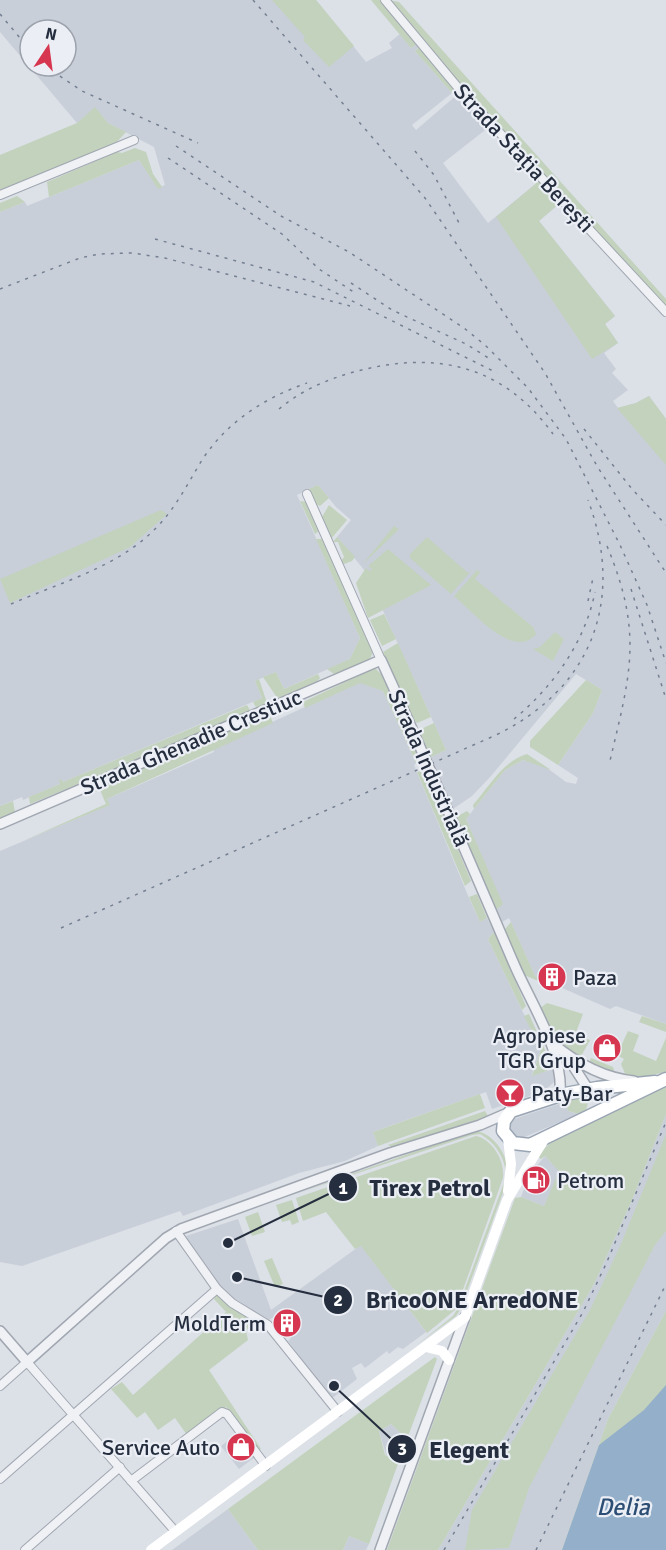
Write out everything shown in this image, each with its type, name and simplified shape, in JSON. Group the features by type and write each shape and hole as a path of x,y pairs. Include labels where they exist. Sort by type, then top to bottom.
{"main road":[{"path":"507,1200 511,1164 504,1121 511,1111 560,1095 588,1089 661,1080"},
{"path":"506,1135 525,1145 661,1080"},
{"path":"588,1089 594,1103 588,1115"},
{"path":"151,1550 465,1317 507,1200 546,1136"},
{"path":"426,1347 442,1351 449,1360"}],"street":[{"name":"Strada Stația Berești","path":"385,0 460,90 666,312"},
{"path":"0,195 134,140"},
{"name":"Strada Industrială","path":"307,494 550,1042 560,1070 560,1095"},
{"name":"Strada Ghenadie Crestiuc","path":"0,824 381,660"},
{"name":"Strada Industrială","path":"550,1042 566,1055 608,1076 630,1081 661,1080"},
{"name":"Strada Industrială","path":"566,1055 588,1089"},
{"path":"0,1386 176,1231 390,1153 480,1125 511,1111"},
{"path":"480,1125 506,1135"},
{"path":"176,1231 217,1288 232,1303 268,1325 338,1412"},
{"path":"0,1479 217,1288"},
{"path":"380,1550 465,1317"},
{"path":"0,1331 175,1531"},
{"path":"131,1481 222,1412 227,1414 266,1466"},
{"path":"25,1550 120,1467"}],"shaded area":[{"path":"0,0 316,0 366,62 392,48 389,43 400,34 411,48 417,44 419,47 415,51 452,93 412,125 416,130 458,94 489,127 443,163 488,223 539,181 560,203 539,221 615,316 605,324 618,343 604,353 616,369 612,373 628,390 613,401 618,408 636,403 649,396 666,419 666,1024 616,1006 610,1009 535,976 509,918 502,922 496,910 502,904 466,819 505,770 523,760 543,765 566,782 576,784 578,778 558,765 593,713 602,690 576,674 491,776 472,796 453,809 431,757 446,750 365,571 337,537 351,520 336,507 318,485 297,495 360,638 350,659 284,689 276,672 255,681 262,698 63,782 61,779 60,784 23,800 22,797 0,806 0,212 25,202 27,206 139,160 158,188 165,185 154,147 108,123 95,108 77,123 39,78 78,78 78,18 18,18 18,53 0,32"},
{"path":"360,682 383,691 416,763 414,765 469,898 480,922 487,918 494,932 488,939 541,1050 532,1075 554,1069 554,1082 544,1091 492,1109 486,1092 392,1125 373,1132 378,1146 345,1161 299,1173 183,1216 180,1211 22,1266 0,1262 0,851 109,805 107,799 214,752 213,749"},
{"path":"565,1102 568,1111 579,1114 522,1138 511,1134 511,1120"},
{"path":"666,1114 666,1311 608,1419 562,1550 438,1550 594,1284 632,1200"},
{"path":"545,1156 560,1171 544,1206 521,1197 529,1175"},
{"path":"238,1219 271,1310 361,1245 426,1332 403,1349 398,1347 389,1354 387,1351 365,1368 361,1363 352,1368 357,1379 331,1399 288,1341 291,1338 275,1316 269,1320 221,1290 194,1252 186,1236"},
{"path":"391,1424 407,1439 399,1461 386,1455 379,1431"},
{"path":"237,1434 255,1457 239,1469 221,1446"},
{"path":"228,1509 258,1550 172,1550"},
{"path":"349,1536 369,1544 366,1550 343,1550"}],"green space":[{"path":"272,0 316,0 354,46 329,67 303,40 305,37"},
{"path":"371,0 381,0 456,89 452,93 415,51 419,47 417,44 411,48"},
{"path":"389,0 399,2 666,299 666,308 434,56"},
{"path":"95,107 108,123 126,132 114,145 0,190 0,155 77,123"},
{"path":"135,148 146,152 153,174 162,187 158,189 139,160 49,197 47,182 117,152 122,153"},
{"path":"539,181 560,203 539,221 615,316 605,324 618,343 592,359 496,217"},
{"path":"17,196 25,202 0,212 0,203"},
{"path":"649,396 666,419 666,465 617,408 636,403"},
{"path":"318,485 329,498 320,506 316,504 309,489"},
{"path":"300,501 307,502 319,531 315,534"},
{"path":"329,505 347,520 330,540 322,517"},
{"path":"161,510 167,514 130,547 10,603 0,579"},
{"path":"394,526 399,529 362,565"},
{"path":"337,537 355,557 352,561 344,564 341,561 344,557 338,542 333,542"},
{"path":"427,537 468,573 472,570 451,594 410,558 410,554"},
{"path":"316,539 323,539 373,652 369,661 334,674 327,669 350,659 360,638"},
{"path":"388,549 431,585 368,618 356,583 366,568 370,571 372,569 368,566"},
{"path":"477,570 480,572 475,579 533,627 536,634 527,641 517,642 505,638 482,622 454,596"},
{"path":"384,614 396,639 382,646 370,620"},
{"path":"555,632 564,639 553,661 533,649 540,647"},
{"path":"398,643 431,717 417,723 383,652"},
{"path":"375,668 382,675 422,763 416,763 383,691 360,683 305,708 303,702"},
{"path":"276,672 284,689 318,674 320,678 316,683 281,698 276,696 263,677"},
{"path":"259,679 267,703 257,709 253,702 262,698 255,681"},
{"path":"586,680 602,690 593,713 558,765 530,747 530,741"},
{"path":"247,705 251,712 30,804 29,797 60,784 61,779 63,782"},
{"path":"269,713 273,723 107,799 110,805 23,841 106,804 100,790 89,794 87,791"},
{"path":"434,723 446,750 431,757 419,730"},
{"path":"527,754 551,770 523,760 505,770 474,809 473,805 504,768"},
{"path":"425,770 471,881 465,886 417,772"},
{"path":"13,801 15,812 0,818 0,806"},
{"path":"467,811 470,814 466,819 503,904 496,910 456,817"},
{"path":"477,894 487,918 480,922 469,897"},
{"path":"511,922 535,976 557,986 553,987 524,975 505,929"},
{"path":"494,932 526,1006 522,1010 488,939"},
{"path":"547,1003 583,1014 575,1035 590,1040 580,1058 556,1037 547,1024 539,1009"},
{"path":"529,1014 556,1075 552,1069 532,1076 541,1050 524,1016"},
{"path":"642,1016 666,1024 666,1032 639,1022"},
{"path":"628,1031 639,1035 633,1051 656,1061 666,1038 666,1072 642,1077 626,1076 621,1064 624,1059 617,1055"},
{"path":"591,1058 613,1067 615,1073 589,1063"},
{"path":"666,1085 666,1114 632,1200 594,1284 438,1550 387,1550 515,1198 521,1197 544,1206 559,1171 545,1156 541,1159 537,1156 552,1141"},
{"path":"480,1094 485,1108 378,1146 373,1132"},
{"path":"583,1096 588,1103 586,1110 579,1114 568,1111 566,1099"},
{"path":"485,1111 488,1116 395,1149 388,1145"},
{"path":"473,1131 481,1132 494,1141 507,1163 508,1179 460,1310 456,1316 418,1344 453,1316 458,1308 506,1177 502,1158 495,1147 480,1134 472,1135 295,1194"},
{"path":"666,1134 666,1231 655,1245 529,1488 509,1548 465,1550 472,1510 590,1310 621,1244"},
{"path":"476,1136 488,1142 497,1152 502,1165 503,1178 456,1309 427,1333 361,1246 355,1249 326,1212 303,1221 296,1198"},
{"path":"292,1200 299,1222 292,1225 290,1220 282,1222 276,1205"},
{"path":"258,1212 265,1232 252,1236 245,1217"},
{"path":"272,1258 283,1284 275,1287 264,1261"},
{"path":"217,1294 254,1319 246,1331 248,1340 209,1370 261,1449 259,1450 226,1407 187,1435 175,1418 158,1430 145,1412 137,1418 111,1389 122,1382 133,1395 226,1312 214,1299"},
{"path":"666,1311 666,1444 562,1550 608,1419"},
{"path":"435,1357 437,1359 407,1439 391,1424 379,1431 385,1455 399,1461 369,1544 349,1536 343,1550 258,1550 228,1509"}],"water":[{"name":"Delia","path":"666,1385 666,1550 562,1550 599,1445 644,1410"}],"railway":[{"path":"253,0 425,198 545,373 597,466 666,573"},
{"path":"0,14 18,36"},
{"path":"63,78 82,91 198,143"},
{"path":"176,146 281,216 349,252 464,328 485,345 528,388 566,439 620,545 647,605 666,663"},
{"path":"415,151 434,175 459,223"},
{"path":"168,158 282,234 319,269 355,293"},
{"path":"155,239 314,282 497,373"},
{"path":"0,289 80,258 99,254 132,253 165,258 350,306"},
{"path":"351,283 392,310 466,344 490,359"},
{"path":"279,409 309,389 331,379 366,369 421,362 471,370 493,380 515,394 535,412 553,434"},
{"path":"11,604 86,574 138,544 167,515 202,460 223,434 261,404 307,383"},
{"path":"584,429 632,489 666,525"},
{"path":"61,928 496,735 529,715 556,692 577,666 592,637 601,605 603,572 599,537 588,500"},
{"path":"607,546 619,577 626,605 630,655 623,705 609,765"},
{"path":"588,601 593,578"},
{"path":"631,589 666,699"},
{"path":"514,719 542,693 565,662 584,628 595,592"},
{"path":"444,1550 583,1312 606,1264 666,1122"},
{"path":"536,1550 666,1284"}],"place":[{"name":"Paza","path":"552,977"},
{"name":"Agropiese TGR Grup","path":"607,1048"},
{"name":"Paty-Bar","path":"510,1093"},
{"name":"Petrom","path":"536,1180"},
{"name":"Tirex Petrol","path":"228,1243"},
{"name":"BricoONE ArredONE","path":"237,1277"},
{"name":"MoldTerm","path":"287,1323"},
{"name":"Elegent","path":"334,1386"},
{"name":"Service Auto","path":"241,1447"}]}
